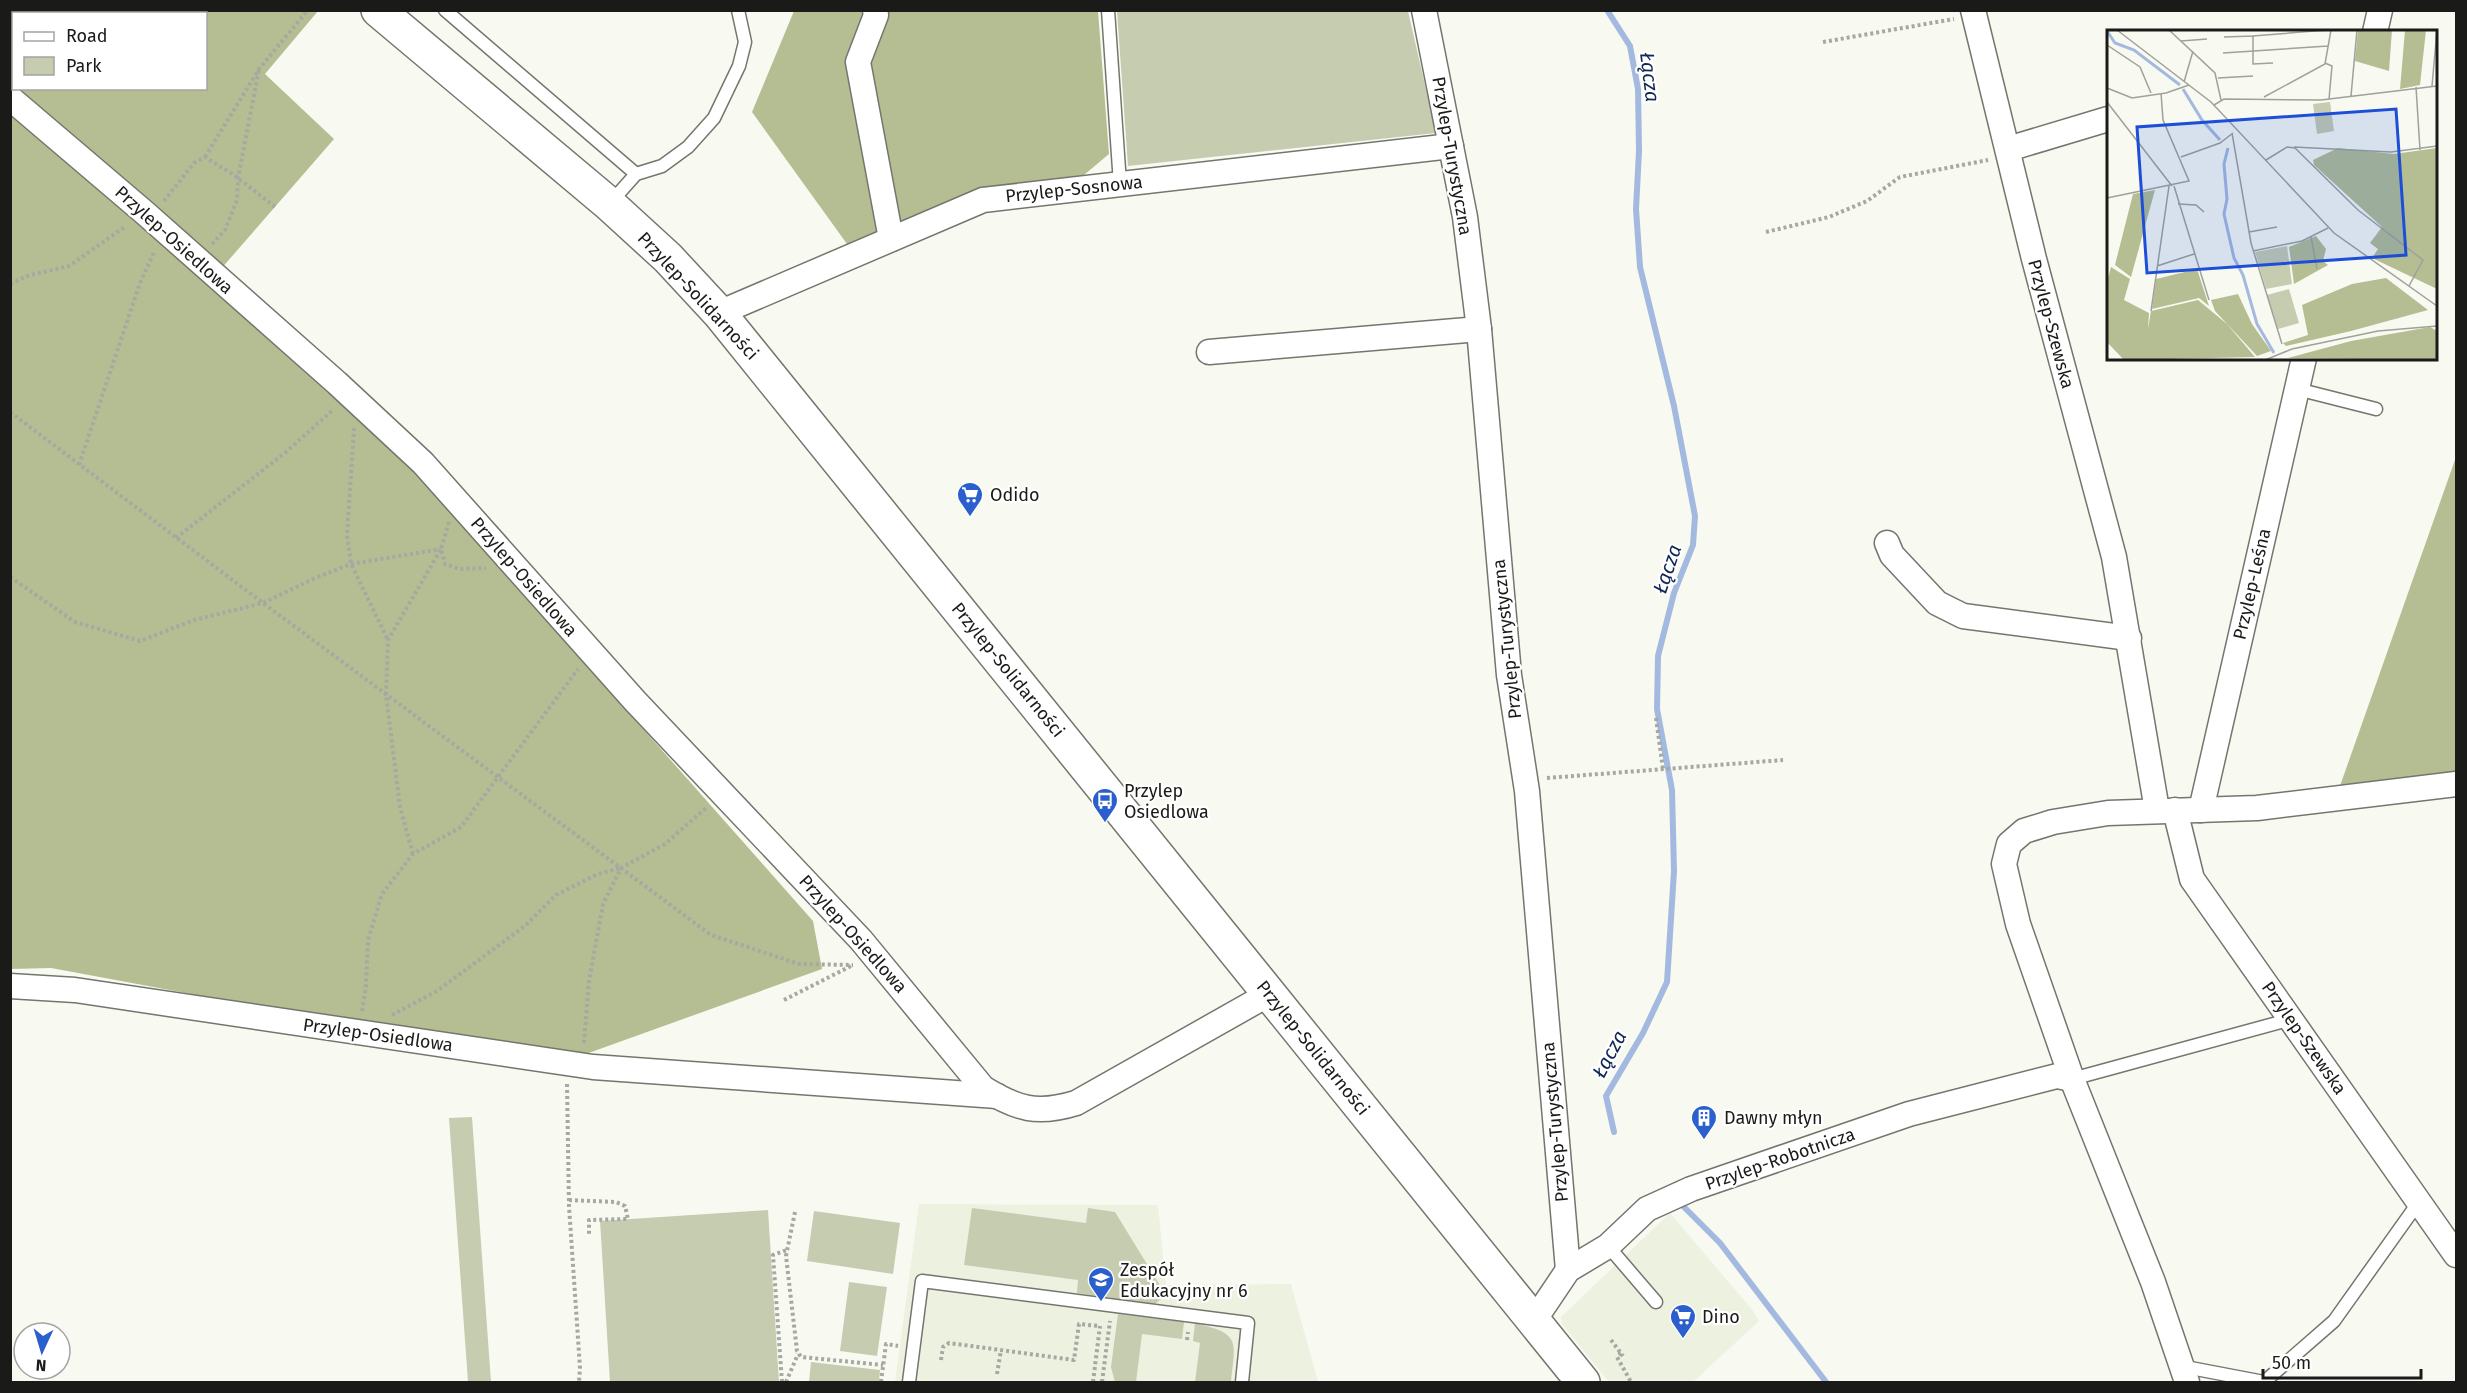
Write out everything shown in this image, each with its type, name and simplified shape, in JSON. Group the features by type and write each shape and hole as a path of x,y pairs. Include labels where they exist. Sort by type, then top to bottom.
{"main road":[{"name":"Przylep-Solidarności","path":"378,10 609,204 668,258 719,313 1583,1383"}],"street":[{"path":"875,10 876,15 858,62 891,239"},
{"name":"Przylep-Turystyczna","path":"1424,10 1465,217 1479,329 1509,675 1525,780 1568,1270"},
{"path":"2376,30 2380,10"},
{"name":"Przylep-Szewska","path":"1974,16 2034,259 2114,557 2166,810 2192,879 2292,1019 2418,1203 2457,1255"},
{"name":"Przylep-Osiedlowa","path":"10,98 153,220 423,463 591,652 723,793 863,960 983,1088 1009,1104 1032,1110 1056,1109 1076,1103 1269,994"},
{"path":"2009,153 2107,120"},
{"name":"Przylep-Sosnowa","path":"719,313 982,200 1451,146"},
{"path":"1209,352 1479,329"},
{"name":"Przylep-Leśna","path":"2201,810 2304,360"},
{"path":"1887,543 1892,555 1937,603 1963,616 2129,638"},
{"path":"2184,1374 2153,1282 2072,1079 2018,924 2004,864 2009,844 2024,831 2053,822 2108,813 2258,808 2457,784"},
{"name":"Przylep-Osiedlowa","path":"10,986 75,990 574,1064 997,1096"},
{"name":"Przylep-Robotnicza","path":"1533,1322 1568,1270 1608,1246 1647,1209 1691,1189 1909,1114 2057,1076 2072,1079"}],"lane":[{"path":"445,10 636,174"},
{"path":"609,204 636,174 662,166 688,147 714,118 739,66 745,42 738,10"},
{"path":"1108,10 1119,184"},
{"path":"2297,390 2376,409"},
{"path":"2072,1079 2292,1019"},
{"path":"2184,1374 2264,1383 2334,1321 2418,1203"},
{"path":"1608,1246 1656,1302"},
{"path":"909,1383 922,1281 1248,1323 1242,1383"}],"path":[{"path":"79,465 140,283 153,220 194,163 205,157 260,69 308,10"},
{"path":"1823,42 1974,16"},
{"path":"198,261 225,230 237,200 238,178 260,69"},
{"path":"1767,232 1829,217 1867,201 1900,177 2009,153"},
{"path":"205,157 238,178 275,207"},
{"path":"10,284 27,276 69,266 153,220"},
{"path":"176,538 353,398"},
{"path":"353,398 347,535 351,564 388,640 386,694 400,807 413,854"},
{"path":"10,412 711,935 800,964 863,960"},
{"path":"388,640 441,549 444,533 458,502"},
{"path":"10,577 75,622 140,641 194,620 263,603 351,564 404,557 441,549"},
{"path":"441,549 445,564 459,570 501,569 524,578"},
{"path":"359,1032 366,986 368,940 382,894 413,854 461,827 591,652"},
{"path":"1656,718 1663,769"},
{"path":"1525,780 1782,760"},
{"path":"359,1032 437,992 526,925 556,895 598,874 621,868 665,844 723,793"},
{"path":"579,1383 580,1368 569,1200 574,1064 603,904 621,868"},
{"path":"784,1000 863,960"},
{"path":"569,1200 616,1202 625,1206 628,1219 589,1220 589,1235"},
{"path":"784,1383 799,1354 787,1250 795,1212"},
{"path":"784,1383 773,1254 787,1250"},
{"path":"1093,1383 1100,1326 1107,1305"},
{"path":"1102,1383 1107,1305"},
{"path":"941,1360 943,1347 949,1343 1074,1360 1079,1324 1100,1326"},
{"path":"1611,1340 1622,1354 1617,1357 1631,1383"},
{"path":"881,1383 886,1344 914,1348"},
{"path":"997,1374 1001,1350"},
{"path":"799,1354 801,1357 883,1365"}],"shaded area":[{"name":"Zespół Edukacyjny nr 6","path":"919,1204 1158,1205 1166,1285 1291,1284 1318,1382 895,1382"},
{"path":"1670,1213 1754,1312 1759,1321 1693,1382 1609,1382 1562,1324 1561,1317"}],"green space":[{"path":"10,11 318,11 265,74 334,139 207,285 400,454 813,921 822,969 572,1059 358,1025 51,968 11,969"},
{"path":"794,11 1098,11 1109,154 1084,175 961,198 847,244 752,112"},
{"path":"1117,11 1408,11 1436,133 1128,166"},
{"path":"2456,457 2456,771 2340,786"},
{"path":"472,1117 491,1382 468,1382 449,1118"},
{"path":"972,1208 1086,1223 1088,1208 1115,1212 1161,1287 1161,1299 1155,1304 1077,1293 1078,1280 964,1265"},
{"path":"768,1210 779,1382 610,1382 600,1221"},
{"path":"814,1211 900,1223 893,1274 807,1261"},
{"path":"849,1282 887,1287 877,1356 840,1351"},
{"path":"1118,1314 1184,1322 1182,1339 1142,1334 1136,1382 1115,1382 1111,1367"},
{"path":"1195,1323 1220,1331 1232,1340 1234,1356 1231,1382 1195,1382 1200,1343 1193,1341"},
{"path":"811,1362 880,1370 879,1382 809,1382"}],"waterway":[{"name":"Łącza","path":"1607,10 1630,46 1638,89 1639,151 1636,209 1640,267 1674,406 1695,516 1693,545 1674,593 1658,656 1657,709 1672,790 1674,871 1667,982 1643,1033 1606,1096 1614,1132"},
{"name":"Łącza","path":"1684,1207 1720,1243 1826,1382"}],"place":[{"name":"Odido","path":"970,518"},
{"name":"Przylep Osiedlowa","path":"1105,824"},
{"name":"Dawny młyn","path":"1704,1141"},
{"name":"Zespół Edukacyjny nr 6","path":"1101,1303"},
{"name":"Dino","path":"1683,1340"}]}
